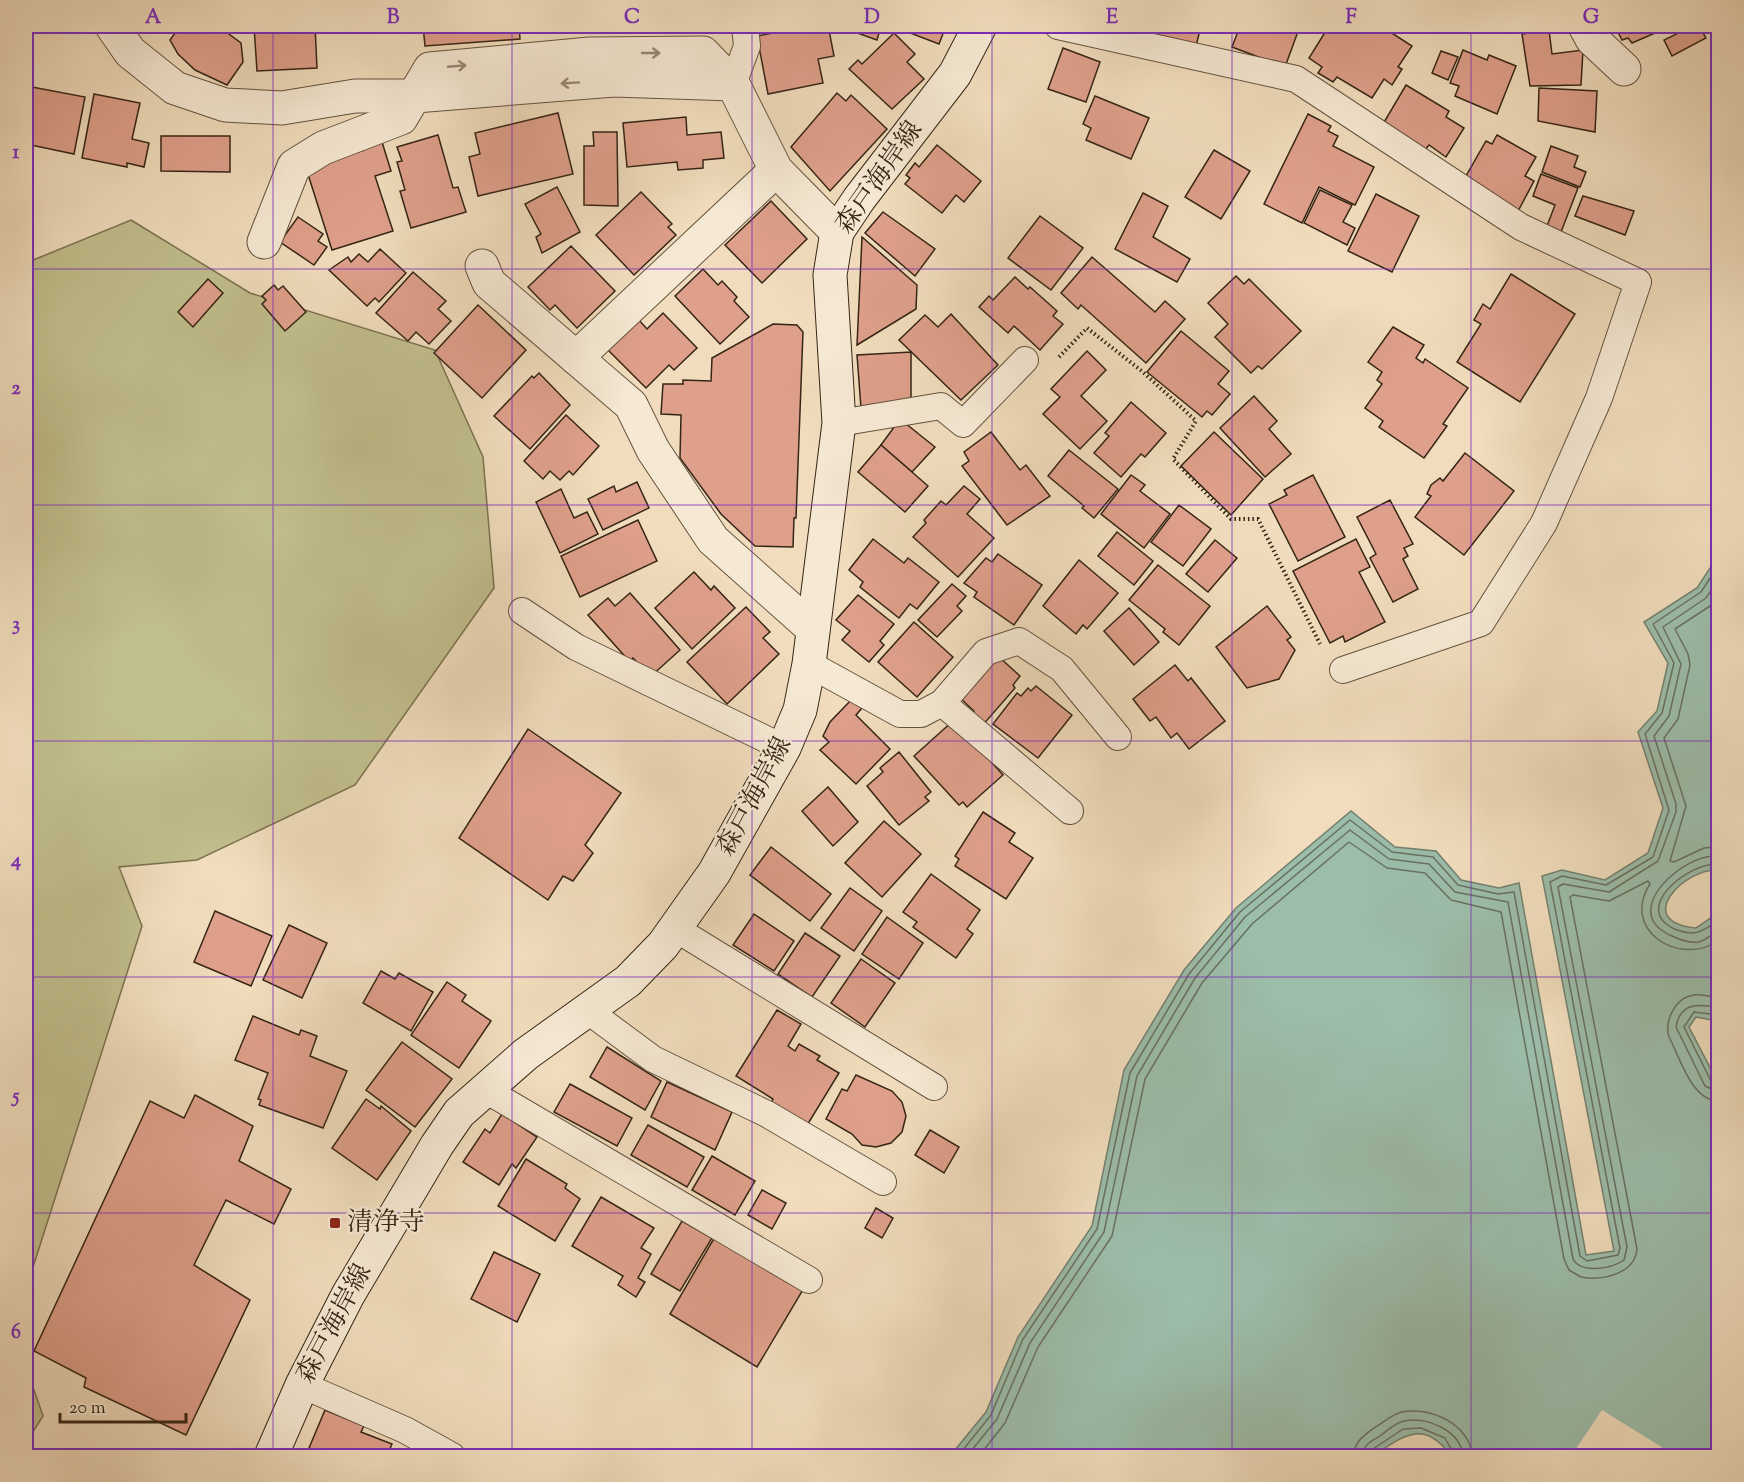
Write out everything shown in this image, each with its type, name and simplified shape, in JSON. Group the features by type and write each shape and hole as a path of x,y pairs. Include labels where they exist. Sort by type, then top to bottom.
{"street":[{"path":"112,26 130,52 175,88 225,105 282,108 354,96 415,96"},
{"name":"森戸海岸線","path":"271,1456 302,1385 348,1295 437,1145 459,1113 484,1089 628,981 676,929 714,873 784,748 800,710 809,664 839,423 830,275 837,232 859,199 955,74 980,26"},
{"path":"1585,26 1592,39 1624,69"},
{"path":"264,242 294,166 323,148 401,118 430,69 590,54 703,53 733,84 776,170 837,232"},
{"path":"576,358 776,170"},
{"path":"482,266 489,284 631,405 653,450 713,540 813,629"}],"lane":[{"path":"733,84 747,46 745,26"},
{"path":"1058,26 1296,80 1521,227 1638,282 1599,398 1544,524 1481,623 1343,670"},
{"path":"839,423 941,406 963,424 1025,360"},
{"path":"522,611 576,647 784,748"},
{"path":"809,664 900,714 921,714 942,703 986,652 1019,641 1062,669 1118,737"},
{"path":"942,703 1070,811"},
{"path":"676,929 934,1087"},
{"path":"587,1010 653,1059 767,1114 883,1182"},
{"path":"484,1089 809,1280"},
{"path":"302,1385 405,1431 452,1456"}],"path":[{"path":"1025,360 1044,374 1087,328 1143,372 1196,421 1173,459 1232,519 1258,519 1330,664 1343,670"}],"shaded area":[{"path":"131,220 250,293 435,350 483,457 494,588 355,785 197,860 119,867 142,926 26,1289 26,263"},
{"path":"26,1367 43,1416 26,1443"}],"water":[{"path":"1718,556 1718,870 1691,877 1670,896 1666,906 1668,916 1677,924 1696,928 1718,913 1718,1021 1696,1017 1689,1027 1718,1083 1718,1456 1451,1456 1432,1437 1413,1434 1394,1442 1373,1456 950,1456 986,1412 1018,1337 1092,1226 1124,1070 1184,970 1236,908 1351,811 1395,847 1436,851 1461,880 1499,888 1519,883 1586,1255 1614,1251 1542,876 1562,870 1605,880 1648,853 1663,808 1638,732 1657,711 1668,663 1644,622 1697,588"}],"pier":[{"path":"1602,1410 1676,1456 1571,1456"}],"building":[{"path":"180,26 218,26 241,43 243,62 227,85 195,70 178,54 170,40"},
{"path":"254,26 315,26 317,68 257,71"},
{"path":"423,26 519,26 520,39 425,46"},
{"path":"811,26 812,33 829,30 834,56 818,59 823,83 768,94 757,36"},
{"path":"838,26 881,26 877,40"},
{"path":"892,26 946,26 939,44"},
{"path":"1122,26 1201,26 1196,46"},
{"path":"1240,26 1300,26 1285,67 1232,47"},
{"path":"1329,26 1381,26 1412,46 1398,67 1402,69 1392,85 1384,79 1372,98 1337,77 1333,82 1318,73 1322,67 1309,58"},
{"path":"1615,26 1671,26 1632,43 1628,38 1622,40"},
{"path":"1693,26 1699,26 1706,38 1672,56 1664,40"},
{"path":"1549,30 1552,54 1583,50 1581,85 1530,86 1522,34"},
{"path":"894,33 915,54 907,62 924,79 892,109 849,69 858,60 862,64"},
{"path":"1063,48 1100,62 1086,102 1048,89"},
{"path":"1463,50 1487,60 1489,55 1516,66 1497,114 1455,96 1459,86 1450,83"},
{"path":"1441,51 1458,57 1448,80 1432,73"},
{"path":"1406,85 1449,111 1446,117 1464,128 1446,157 1429,145 1425,150 1383,124"},
{"path":"32,87 85,97 74,154 26,144 26,120"},
{"path":"1539,88 1597,91 1595,132 1538,121"},
{"path":"837,93 846,101 851,95 887,129 830,191 791,147"},
{"path":"94,94 140,103 132,139 149,143 144,167 127,163 127,167 82,158"},
{"path":"1095,96 1149,118 1131,159 1086,140 1091,128 1083,124"},
{"path":"558,113 573,174 478,196 469,157 480,154 475,133"},
{"path":"1308,114 1331,126 1328,131 1338,136 1333,146 1374,167 1355,205 1319,187 1302,223 1264,204"},
{"path":"686,117 687,135 721,132 724,158 703,160 703,168 678,170 677,162 627,167 623,123"},
{"path":"593,132 617,132 618,206 584,205 584,146 594,146"},
{"path":"438,135 453,188 458,187 466,212 411,228 400,191 405,190 397,162 402,161 397,147"},
{"path":"1497,135 1536,157 1525,176 1534,181 1516,215 1462,183 1486,141 1492,144"},
{"path":"161,136 230,136 230,172 161,171"},
{"path":"382,142 391,171 375,176 393,231 332,250 306,168"},
{"path":"937,145 981,181 964,202 956,195 942,213 905,184 910,178 906,175 915,163 919,167"},
{"path":"1551,146 1578,156 1574,167 1586,172 1580,187 1542,172"},
{"path":"1214,150 1250,171 1221,219 1185,197"},
{"path":"1541,174 1578,188 1561,232 1547,226 1555,205 1533,196"},
{"path":"557,187 580,232 542,253 536,237 541,234 525,204"},
{"path":"1320,190 1352,205 1343,222 1355,228 1347,245 1304,223"},
{"path":"641,192 672,224 668,227 676,235 634,275 596,235"},
{"path":"1143,193 1168,206 1153,237 1190,259 1177,282 1115,249"},
{"path":"1376,194 1419,216 1392,272 1348,251"},
{"path":"1583,196 1634,211 1625,235 1575,216"},
{"path":"771,201 807,239 762,283 725,245"},
{"path":"883,212 935,249 915,276 865,233"},
{"path":"1040,216 1083,248 1051,290 1008,258"},
{"path":"298,217 323,234 318,241 327,247 314,265 280,242"},
{"path":"862,237 917,285 916,309 857,345"},
{"path":"571,246 615,291 577,328 555,305 550,310 528,287"},
{"path":"380,249 406,273 379,302 375,298 367,306 329,270 348,257 351,262 359,254 368,262"},
{"path":"1092,257 1155,312 1165,301 1185,319 1146,363 1081,305 1078,309 1061,293"},
{"path":"703,269 718,285 722,281 737,297 734,301 749,317 720,344 675,296"},
{"path":"413,272 446,301 438,309 451,321 429,344 416,332 408,341 376,313"},
{"path":"1511,274 1575,314 1520,402 1457,362 1481,324 1474,320 1483,304 1490,309"},
{"path":"1236,276 1244,284 1249,279 1301,331 1262,369 1258,366 1251,373 1215,337 1228,324 1208,303"},
{"path":"1015,277 1057,311 1053,316 1063,324 1040,350 1014,326 1008,333 979,307 989,296 993,300"},
{"path":"208,279 223,293 193,327 178,312"},
{"path":"274,285 278,290 283,286 306,312 285,331 262,304 266,300 262,296"},
{"path":"478,305 526,350 482,398 434,353"},
{"path":"663,313 697,348 674,370 669,365 646,388 608,350 639,320 647,329"},
{"path":"951,314 998,365 961,400 899,340 925,315 938,327"},
{"path":"773,324 797,325 803,332 793,547 755,546 721,514 680,458 681,415 661,414 663,384 683,384 683,380 711,381 712,358"},
{"path":"1393,327 1424,345 1416,358 1423,363 1425,359 1468,388 1443,424 1447,426 1424,458 1379,427 1383,421 1365,408 1382,384 1377,380 1382,372 1368,362"},
{"path":"1181,331 1229,371 1218,384 1230,394 1212,415 1207,411 1202,417 1147,372"},
{"path":"1087,351 1106,370 1081,396 1107,421 1080,449 1043,414 1060,397 1051,389"},
{"path":"911,352 911,401 861,408 857,355"},
{"path":"539,373 570,405 530,449 494,416 532,376 534,378"},
{"path":"1254,396 1277,421 1269,429 1291,454 1265,477 1220,428"},
{"path":"1131,402 1166,433 1145,457 1141,454 1121,477 1094,453 1109,436 1105,433"},
{"path":"566,415 599,446 573,475 569,471 560,480 550,471 543,479 524,461"},
{"path":"900,419 935,447 912,472 881,445"},
{"path":"991,432 1020,470 1026,465 1050,496 1007,525 962,466 969,461 964,452"},
{"path":"1214,432 1263,479 1231,515 1181,466"},
{"path":"881,445 928,486 905,512 858,472"},
{"path":"1069,450 1118,489 1094,518 1082,508 1084,506 1048,476"},
{"path":"1465,453 1514,491 1464,555 1415,517 1431,496 1427,494 1431,485 1440,478 1443,481"},
{"path":"1131,475 1145,485 1140,491 1170,514 1144,548 1101,514"},
{"path":"1313,475 1345,537 1298,561 1269,504 1287,495 1284,490"},
{"path":"637,482 649,508 603,530 588,499 614,486 616,492"},
{"path":"964,486 980,499 967,514 994,538 958,577 913,537 941,501 946,505"},
{"path":"561,489 574,518 587,512 598,534 560,553 536,502"},
{"path":"1390,500 1413,544 1404,548 1408,556 1403,559 1418,589 1393,602 1370,558 1376,554 1357,517"},
{"path":"1179,505 1211,529 1183,566 1151,542"},
{"path":"638,520 657,561 580,597 561,556"},
{"path":"1117,532 1153,561 1134,585 1098,556"},
{"path":"873,539 904,563 908,558 939,582 917,609 910,604 899,618 860,587 863,582 849,570"},
{"path":"1356,539 1370,567 1359,572 1385,622 1345,642 1343,636 1330,643 1293,571"},
{"path":"1215,540 1237,558 1208,592 1186,574"},
{"path":"998,554 1042,585 1014,625 974,597 977,592 964,583 986,558 992,562"},
{"path":"1079,560 1118,593 1087,629 1083,625 1076,634 1043,606"},
{"path":"1158,565 1210,606 1179,645 1163,632 1165,629 1129,600"},
{"path":"694,572 711,590 714,586 735,608 692,649 655,608"},
{"path":"952,584 966,596 957,606 962,611 937,637 918,620"},
{"path":"630,593 680,650 650,677 633,658 630,662 588,615 608,598 615,606"},
{"path":"858,595 894,624 880,641 884,645 869,662 842,640 850,631 836,620"},
{"path":"1267,606 1291,637 1287,640 1295,650 1279,679 1247,688 1216,647"},
{"path":"746,607 770,632 763,638 779,654 727,704 687,662"},
{"path":"1129,608 1159,642 1134,665 1104,631"},
{"path":"914,622 953,657 917,697 878,662"},
{"path":"997,655 1020,676 1013,685 1015,688 982,726 971,715 974,711 959,697"},
{"path":"1175,665 1188,681 1191,678 1225,721 1189,749 1177,733 1171,738 1156,717 1150,721 1133,699"},
{"path":"1036,686 1072,715 1038,758 993,724 1017,693 1021,696 1028,688 1031,691"},
{"path":"852,699 862,708 856,715 890,749 856,784 820,750 829,742 823,736 830,722"},
{"path":"954,720 1003,775 967,807 963,802 959,805 914,756"},
{"path":"528,729 621,793 585,845 593,853 573,881 563,876 548,900 459,838"},
{"path":"899,752 931,792 925,797 929,801 899,825 867,786 883,772 880,768"},
{"path":"828,787 858,822 833,846 802,811"},
{"path":"983,812 1015,833 1009,842 1033,858 1006,899 955,866 959,859 955,856"},
{"path":"884,821 921,854 882,897 845,863"},
{"path":"771,847 831,894 810,921 750,875"},
{"path":"931,874 980,910 967,929 973,934 956,958 913,927 917,922 903,912"},
{"path":"850,888 882,911 854,951 821,928"},
{"path":"215,911 272,936 251,986 194,962"},
{"path":"754,914 794,941 774,971 733,945"},
{"path":"887,917 923,943 899,979 862,954"},
{"path":"289,925 327,943 302,998 263,980"},
{"path":"805,933 840,956 812,997 778,974"},
{"path":"861,959 895,983 865,1027 831,1003"},
{"path":"381,971 395,979 399,973 433,992 411,1031 363,1003"},
{"path":"447,982 466,995 462,1001 491,1021 459,1068 411,1035"},
{"path":"777,1010 801,1024 788,1046 795,1051 799,1044 820,1056 817,1060 839,1073 806,1127 768,1108 773,1099 736,1076"},
{"path":"253,1016 299,1035 301,1030 317,1036 310,1056 347,1071 323,1128 259,1105 261,1100 258,1099 268,1073 235,1060"},
{"path":"402,1042 452,1079 415,1127 366,1090"},
{"path":"607,1047 661,1081 645,1110 590,1077"},
{"path":"856,1075 892,1091 902,1102 906,1116 902,1132 891,1143 876,1147 862,1145 852,1134 826,1119 842,1089 847,1091"},
{"path":"667,1082 732,1112 715,1150 651,1117"},
{"path":"570,1084 632,1118 617,1146 554,1112"},
{"path":"195,1095 253,1126 239,1161 291,1189 274,1224 226,1200 194,1265 250,1300 186,1435 84,1387 86,1378 34,1351 150,1101 184,1118"},
{"path":"366,1099 380,1109 381,1106 411,1131 377,1180 332,1148"},
{"path":"502,1114 537,1137 516,1168 512,1164 499,1185 463,1162 485,1129 490,1133"},
{"path":"648,1125 704,1157 687,1187 631,1155"},
{"path":"930,1130 959,1147 944,1173 915,1155"},
{"path":"712,1156 755,1181 735,1215 692,1190"},
{"path":"526,1159 567,1184 565,1188 580,1199 555,1241 498,1206"},
{"path":"762,1190 786,1203 772,1229 748,1215"},
{"path":"601,1197 654,1228 641,1248 651,1254 638,1278 645,1282 636,1297 618,1285 623,1276 572,1246"},
{"path":"876,1208 893,1218 882,1238 865,1228"},
{"path":"682,1221 712,1238 680,1291 651,1274"},
{"path":"716,1235 804,1288 757,1367 670,1314"},
{"path":"494,1252 540,1274 517,1322 471,1299"},
{"path":"325,1410 364,1426 361,1432 392,1444 387,1456 332,1456 309,1448"}],"place":[{"name":"清浄寺","path":"335,1223"}]}
